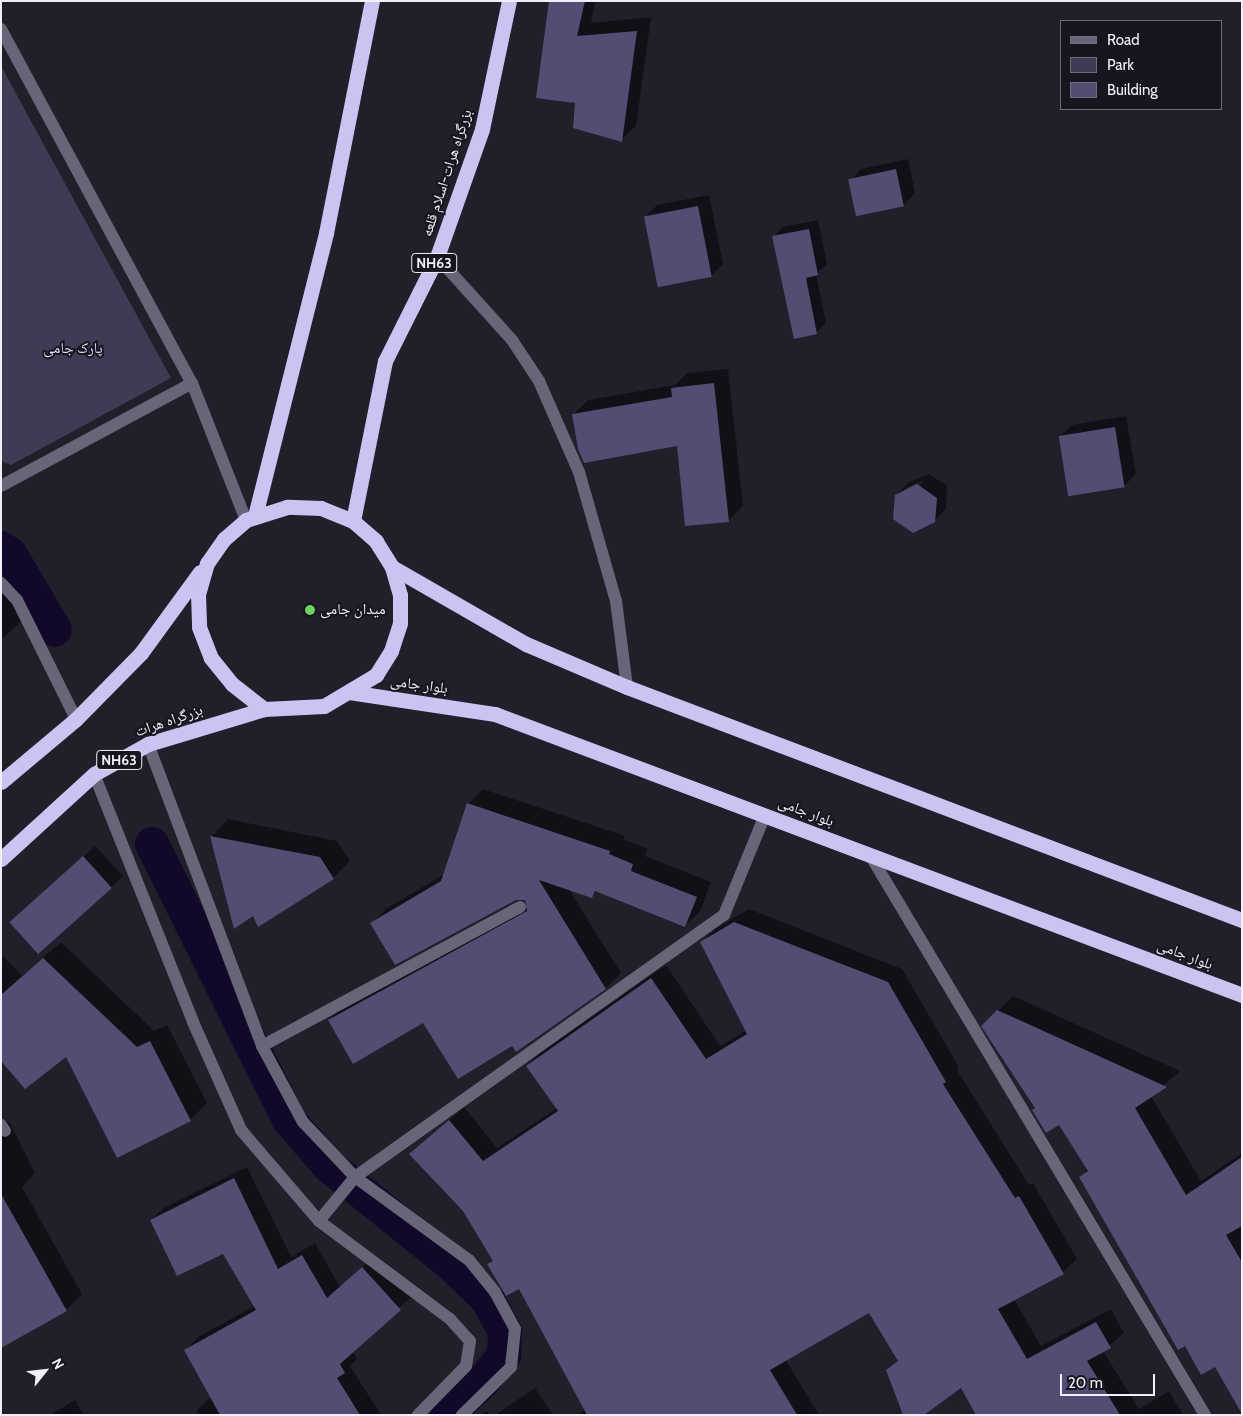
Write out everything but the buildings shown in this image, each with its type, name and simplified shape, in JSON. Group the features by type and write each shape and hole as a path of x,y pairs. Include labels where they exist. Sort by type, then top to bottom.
{"highway":[{"path":"250,518 326,233 372,1"},
{"name":"بزرگراه هرات-اسلام قلعه","path":"352,521 385,361 437,258 482,129 508,1"},
{"name":"NH63","path":"1,782 76,719 141,653 224,539 250,518 287,506 321,508 352,521 376,541 392,567 400,595 400,623 391,651 376,675 324,706 264,709 232,684 211,658 199,627 198,594 207,563"},
{"path":"392,567 526,644 627,687 1242,920"},
{"name":"بلوار جامی","path":"350,692 495,714 1242,995"},
{"name":"بزرگراه هرات","path":"1,859 94,774 148,744 264,709"}],"street":[{"path":"1,28 192,383 250,518"},
{"path":"437,258 512,340 539,381 575,463 616,601 627,687"},
{"path":"1,486 192,383"},
{"path":"1,583 17,600 76,719"},
{"path":"148,744 262,1046 303,1122 355,1177 469,1260 495,1292 515,1329 511,1367 462,1415"},
{"path":"94,774 193,1022 241,1130 319,1221 450,1319 470,1341 466,1366 418,1415"},
{"path":"319,1221 355,1177 724,915 765,815"},
{"path":"870,855 1205,1415"},
{"path":"262,1046 520,907"}],"green space":[{"name":"پارک جامی","path":"1,66 171,378 11,465 1,461"}],"waterway":[{"path":"1,548 10,554 55,630"},
{"path":"152,844 289,1120 329,1166 452,1265 488,1300 505,1332 504,1355 483,1382 447,1415"}],"place":[{"name":"میدان جامی","path":"310,610"}]}
